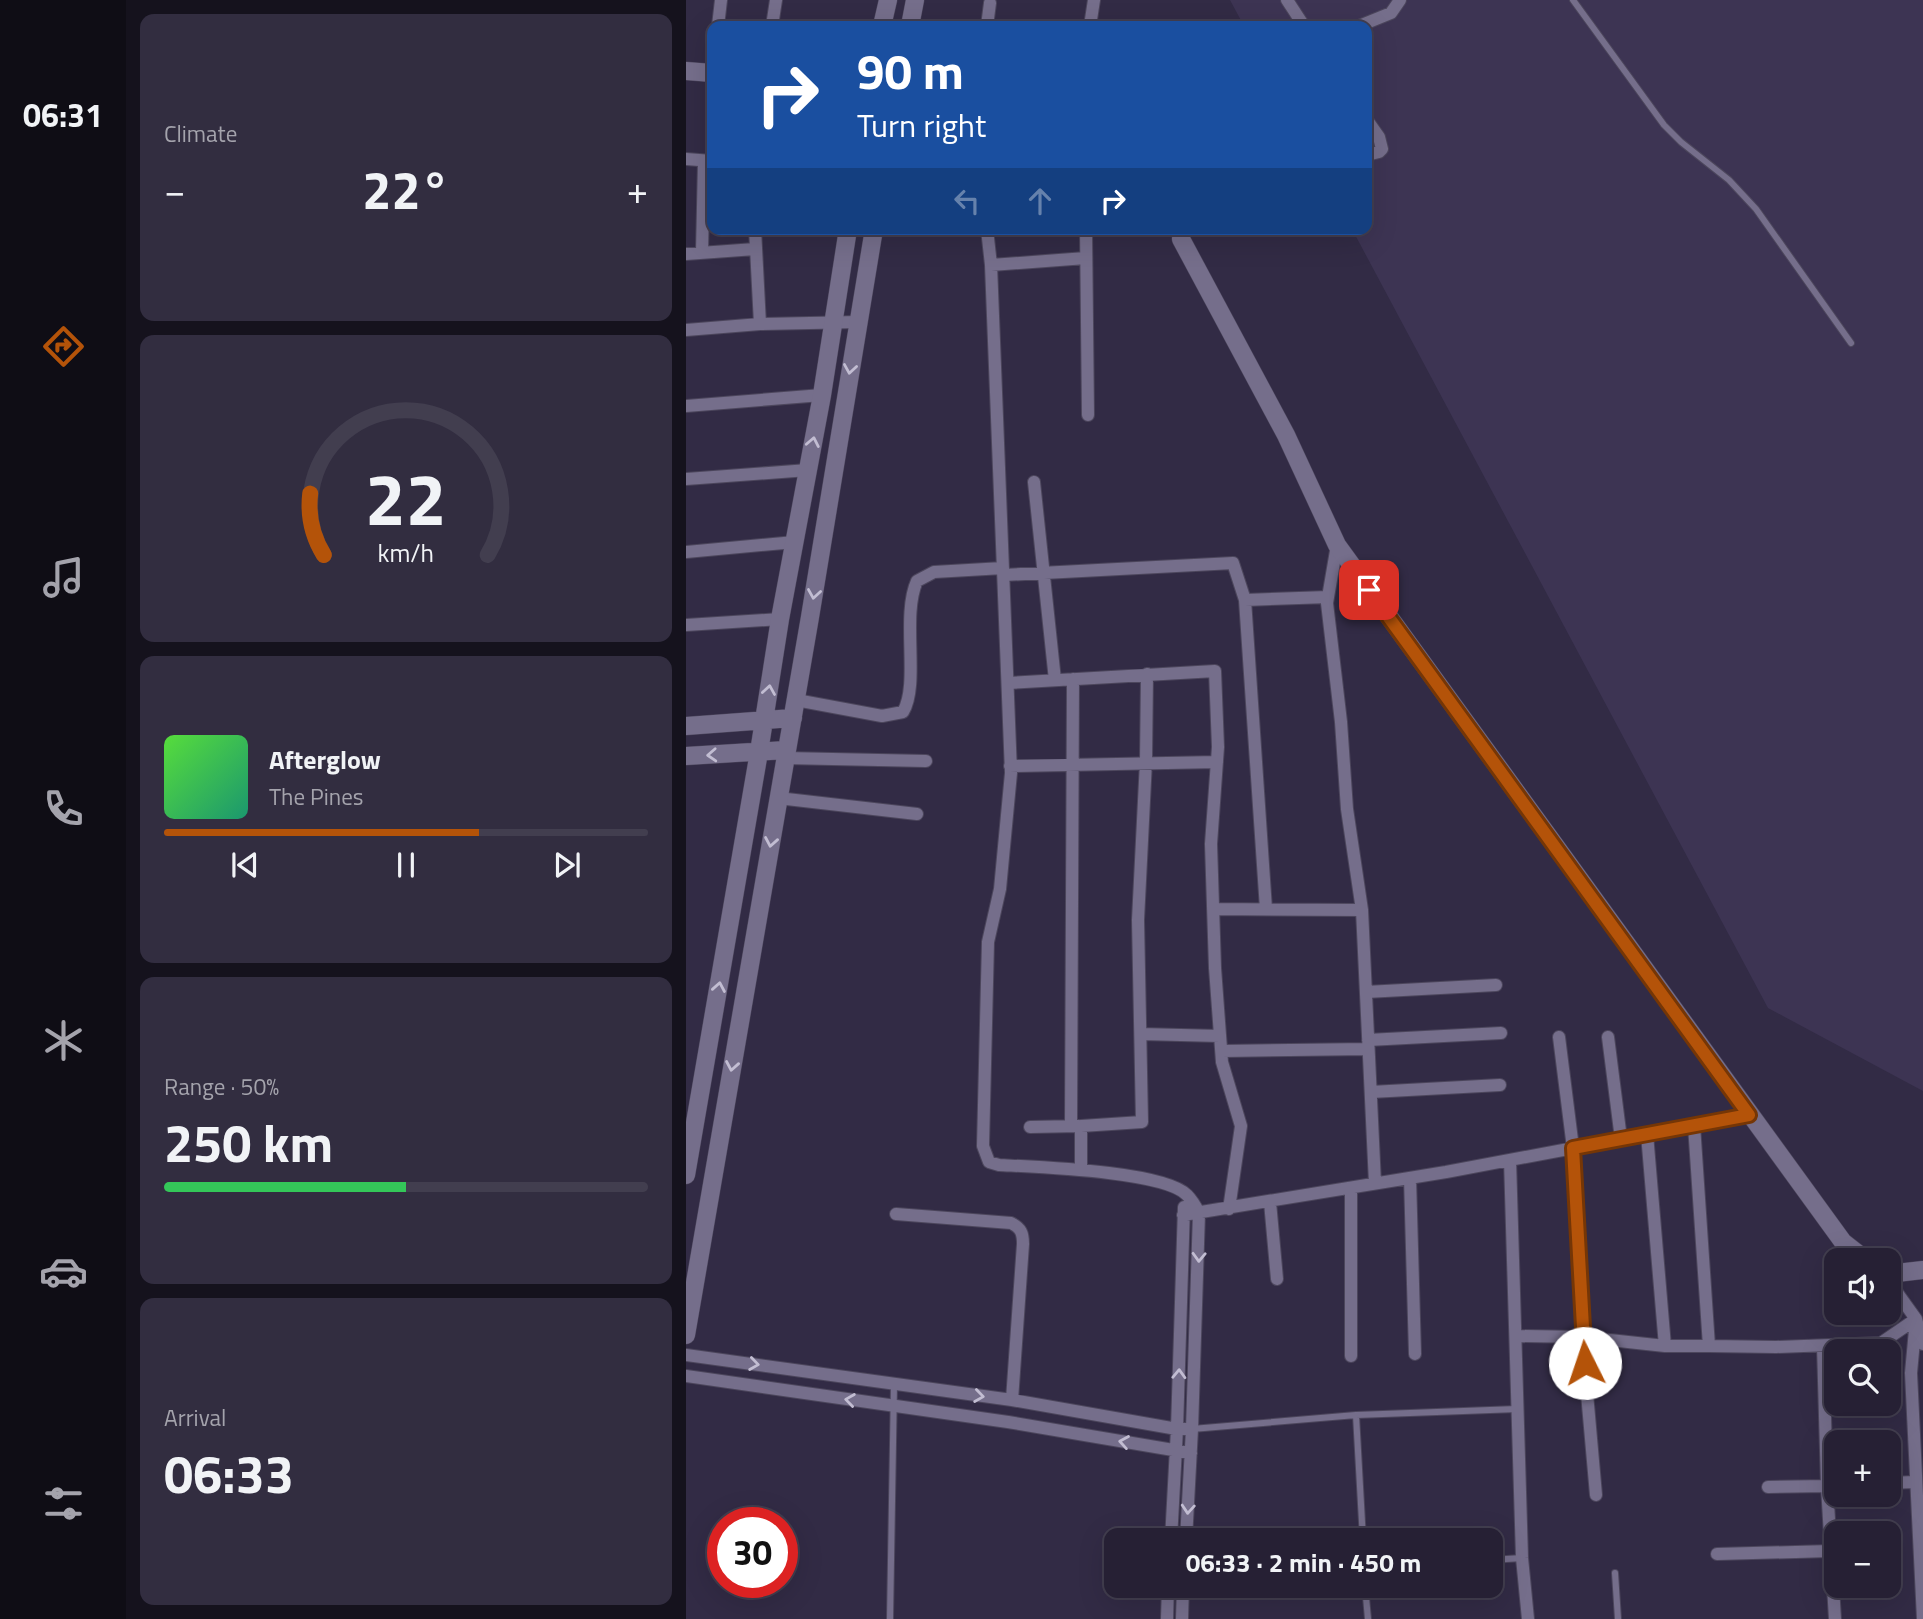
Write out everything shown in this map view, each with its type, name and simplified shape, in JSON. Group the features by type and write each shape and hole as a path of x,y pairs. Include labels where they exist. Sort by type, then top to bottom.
{"main road":[{"path":"883,21 888,0"},
{"path":"911,21 915,0"},
{"path":"686,71 707,73"},
{"path":"686,1175 759,752 779,619 822,395 847,235"},
{"path":"686,1335 873,235"},
{"path":"1181,235 1181,239 1286,435 1337,545 1749,1115 1843,1242 1851,1248"},
{"path":"686,726 764,720 794,709"},
{"path":"686,756 759,752 785,754"},
{"path":"1901,1273 1923,1270"}],"street":[{"path":"719,21 721,0"},
{"path":"773,21 776,0"},
{"path":"1091,21 1094,0"},
{"path":"1287,0 1301,21"},
{"path":"1371,21 1391,13 1400,0"},
{"path":"988,21 990,3"},
{"path":"1372,127 1379,137 1382,149 1372,155"},
{"path":"686,159 707,161"},
{"path":"702,252 707,176"},
{"path":"755,235 760,324"},
{"path":"988,235 1004,572 1010,766 1000,890 988,943 983,1146 989,1162 999,1166 1081,1169 1168,1185 1186,1193 1199,1213 1187,1528"},
{"path":"1086,235 1088,415"},
{"path":"686,254 755,249"},
{"path":"991,265 1086,258"},
{"path":"686,330 760,324 858,322"},
{"path":"686,406 822,395"},
{"path":"686,479 808,470"},
{"path":"1034,482 1055,680"},
{"path":"686,552 795,542"},
{"path":"1337,545 1326,603 1341,722 1347,809 1362,909 1376,1184"},
{"path":"794,709 881,716 903,712 908,697 911,603 916,581 933,572 1044,573 1233,564 1245,600 1266,909"},
{"path":"1245,600 1328,597"},
{"path":"686,625 779,619"},
{"path":"1007,683 1215,671 1217,762 1211,844 1220,1036 1222,1062 1241,1126 1229,1209"},
{"path":"1030,1127 1142,1122 1138,920 1146,765 1147,674"},
{"path":"1073,679 1076,1126 1081,1169"},
{"path":"785,754 926,761"},
{"path":"1010,766 1217,762"},
{"path":"778,798 917,814"},
{"path":"1213,909 1362,909"},
{"path":"1366,992 1496,985"},
{"path":"1222,1051 1368,1044 1501,1033"},
{"path":"1141,1034 1220,1036"},
{"path":"1559,1037 1573,1148 1582,1337 1596,1495"},
{"path":"1608,1037 1621,1139"},
{"path":"1371,1091 1500,1085"},
{"path":"1183,1215 1410,1178 1749,1115"},
{"path":"1695,1125 1709,1346"},
{"path":"1647,1134 1665,1346"},
{"path":"1510,1160 1522,1558 1528,1619"},
{"path":"1410,1178 1415,1354"},
{"path":"1351,1188 1351,1356"},
{"path":"1172,1528 1186,1193"},
{"path":"1270,1202 1277,1279"},
{"path":"896,1214 1011,1223 1019,1227 1023,1234 1023,1244 1012,1400"},
{"path":"1901,1298 1916,1319 1923,1344"},
{"path":"1516,1336 1582,1337 1665,1346 1823,1346 1881,1343 1916,1319"},
{"path":"1916,1319 1910,1373 1923,1619"},
{"path":"1823,1346 1828,1430"},
{"path":"686,1355 1012,1400 1177,1429 1192,1429"},
{"path":"686,1376 1008,1422 1191,1453"},
{"path":"1901,1483 1915,1482"},
{"path":"1768,1487 1824,1486"},
{"path":"1717,1554 1824,1551"},
{"path":"1167,1619 1168,1598"},
{"path":"1182,1619 1183,1598"},
{"path":"1833,1598 1835,1619"}],"lane":[{"path":"1573,0 1664,125 1729,180 1756,209 1851,343"},
{"path":"890,1619 894,1384"},
{"path":"1192,1429 1356,1415 1517,1409"},
{"path":"1356,1415 1362,1528"},
{"path":"1503,1559 1522,1558"},
{"path":"1615,1573 1618,1619"},
{"path":"1366,1598 1368,1619"}],"shaded area":[{"path":"1230,0 1923,0 1923,1091 1768,1008 1355,235 1372,235 1372,21 1241,21"}],"route":[{"path":"1369,590 1749,1115 1573,1148 1585,1363"}]}
